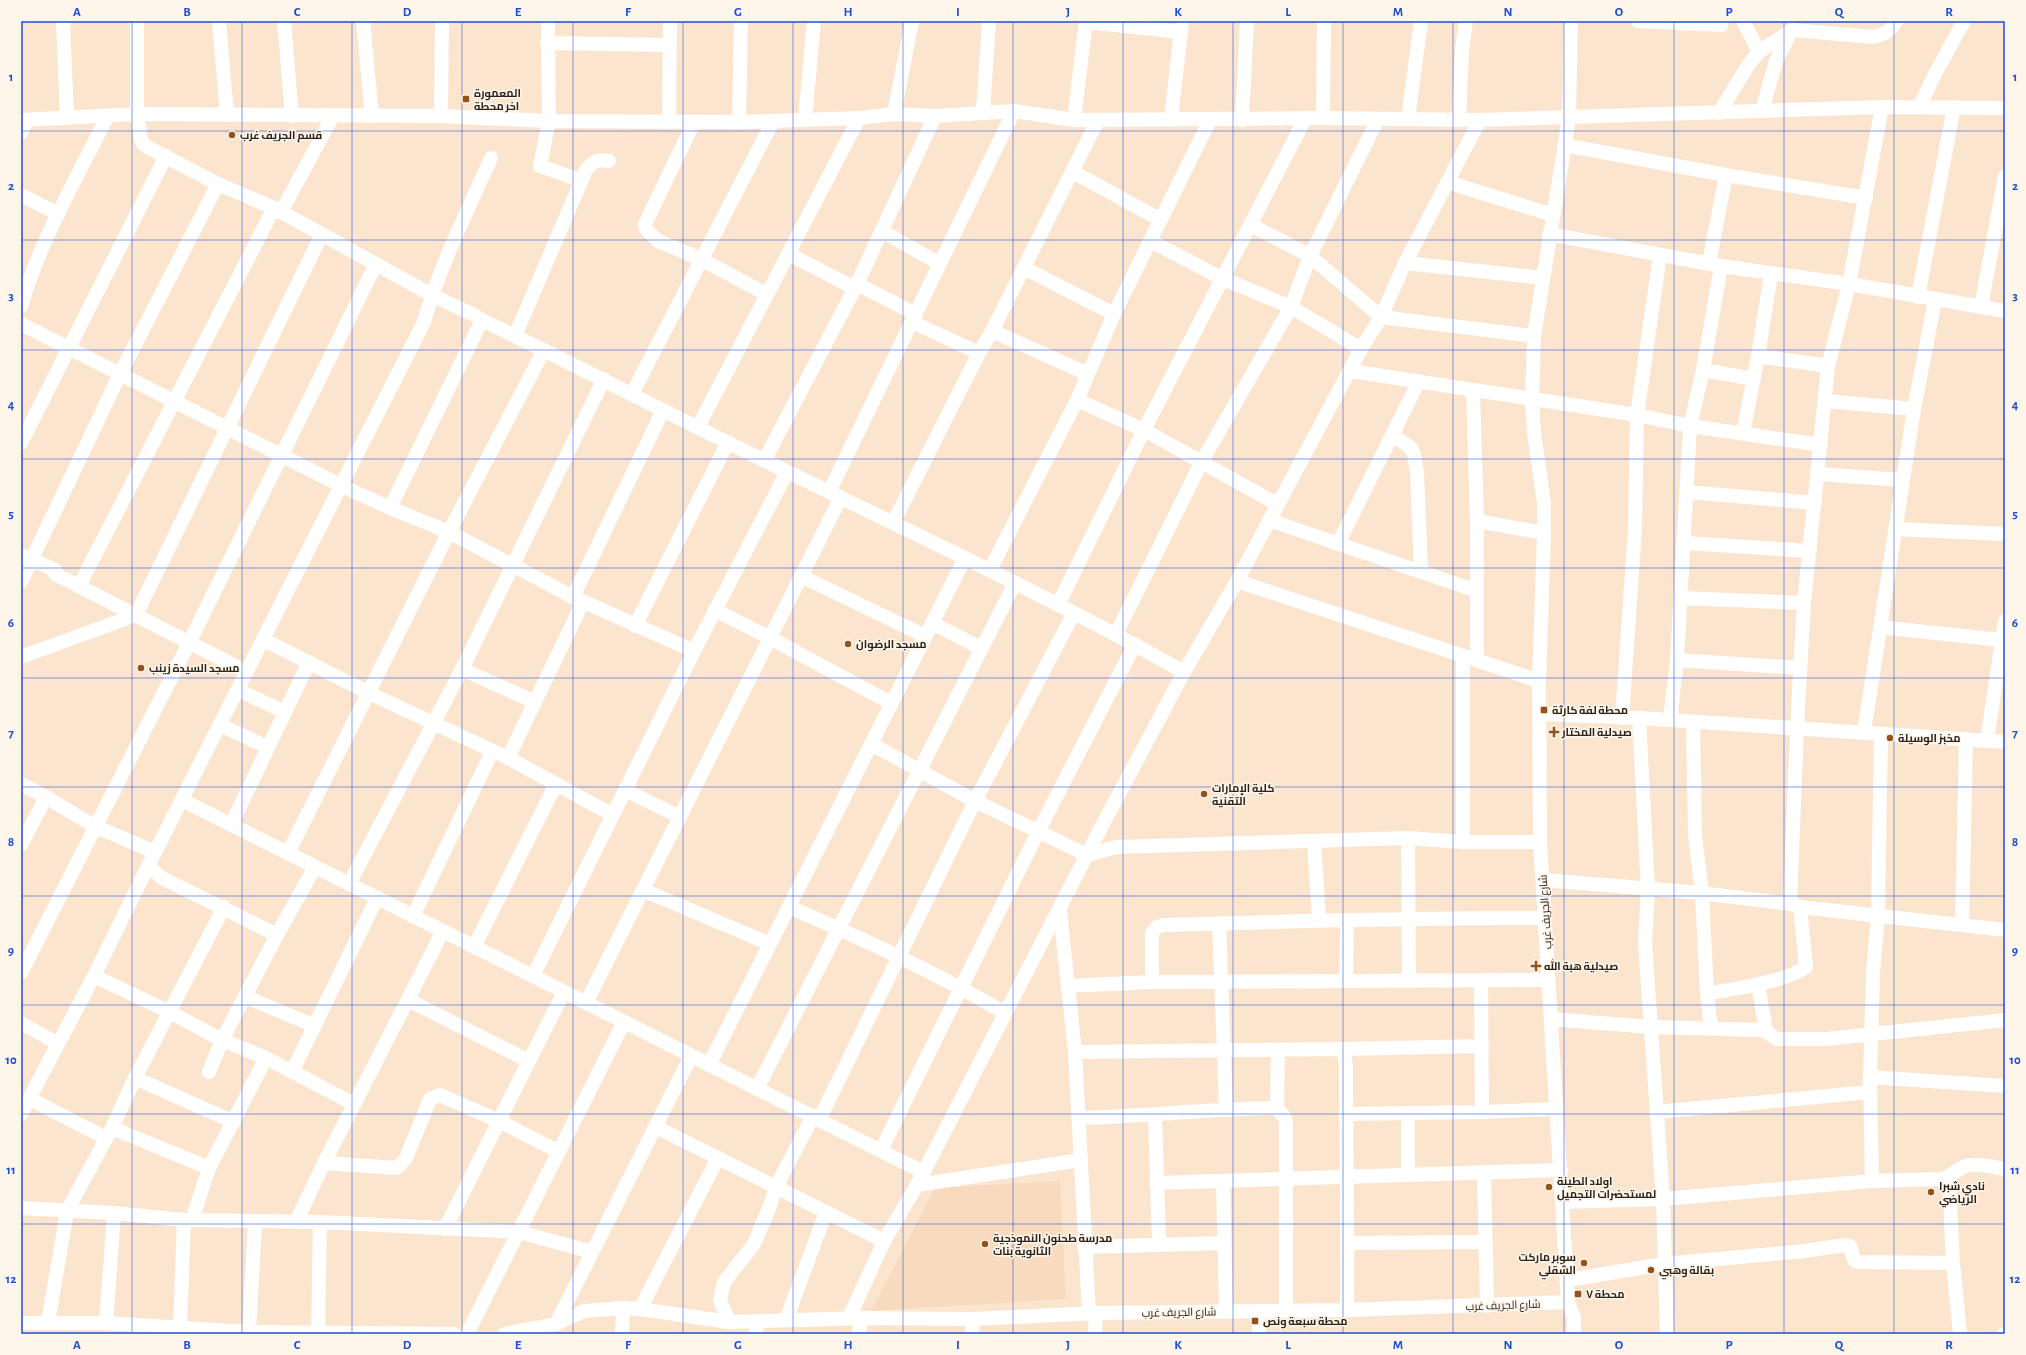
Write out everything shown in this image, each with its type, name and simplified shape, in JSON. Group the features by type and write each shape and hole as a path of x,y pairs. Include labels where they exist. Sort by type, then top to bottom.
{"street":[{"path":"63,21 66,118"},
{"path":"137,21 137,114 143,144 218,184 277,210 432,295 764,461 990,570 1116,634 1184,672"},
{"path":"219,21 227,115"},
{"path":"284,21 292,116"},
{"path":"363,21 372,116"},
{"path":"441,116 442,21"},
{"path":"548,21 549,121 540,166 582,180"},
{"path":"669,122 670,21"},
{"path":"739,122 741,21"},
{"path":"805,120 814,21"},
{"path":"894,114 912,21"},
{"path":"983,112 989,21"},
{"path":"1242,120 1247,21"},
{"path":"1323,118 1324,21"},
{"path":"1408,120 1421,21"},
{"path":"1459,120 1462,50 1466,21"},
{"name":"شارع الجريف غرب","path":"504,1334 556,1324 584,1312 623,1308 640,1309 729,1322 757,1328 786,1320 855,1318 973,1319 1092,1313 1348,1310 1568,1302 1568,1280 1550,1019 1549,980 1540,842 1539,681 1544,503 1534,433 1532,400 1534,336 1549,234 1569,118 1571,21"},
{"path":"1638,21 1744,23 1759,52"},
{"path":"1719,113 1749,64 1759,52 1794,24 1872,37 1883,35 1890,30 1896,21"},
{"path":"1919,107 1964,21"},
{"path":"1074,120 1086,22 1181,27 1171,120"},
{"path":"1762,111 1776,61 1794,24"},
{"path":"548,42 670,45"},
{"path":"1707,994 1758,984 1797,973 1806,967 1795,906 1797,728 1804,603 1828,366 1849,284 1882,106"},
{"path":"21,133 24,120 108,117 137,114 441,116 549,121 739,122 859,118 894,114 935,116 1014,111 1074,120 1305,120 1323,118 1378,120 1480,120 1719,113 1882,106 2005,108"},
{"path":"1918,297 1954,107"},
{"path":"586,1003 801,576 835,494 914,318 1014,111"},
{"path":"79,586 277,210 333,116"},
{"path":"764,461 882,232 935,116"},
{"path":"21,306 24,285 58,214 108,117"},
{"path":"698,427 859,118"},
{"path":"893,523 1073,172 1098,120"},
{"path":"990,570 1077,400 1114,314 1210,120"},
{"path":"1058,605 1144,430 1305,120"},
{"path":"1116,634 1202,461 1291,307 1310,256 1378,120"},
{"path":"859,1334 855,1318 884,1241 917,1185 1005,1013 1060,911 1087,855 1184,672 1237,581 1361,349 1381,317 1406,263 1480,120"},
{"path":"632,394 773,121"},
{"path":"694,122 645,224 646,229 658,241 701,259 766,294"},
{"path":"1564,145 1726,175 1866,198"},
{"path":"21,443 166,156"},
{"path":"210,1168 109,1133 24,1108 57,1043 94,976 155,852 248,672 424,322 432,295 491,158"},
{"path":"515,336 586,170 594,162 600,159 608,161"},
{"path":"1073,172 1161,220"},
{"path":"1670,720 1677,660 1690,426 1703,370 1726,175"},
{"path":"1982,307 2005,176"},
{"path":"1447,182 1553,215"},
{"path":"21,582 26,558 218,184"},
{"path":"21,195 58,214"},
{"path":"1251,225 1310,256 1381,317 1534,336"},
{"path":"882,232 940,264"},
{"path":"21,657 136,615 322,234"},
{"path":"1549,234 1771,274 1849,284 1934,300 2005,311"},
{"path":"1151,240 1222,278 1291,307 1361,349"},
{"path":"789,254 855,286 979,353"},
{"path":"1622,718 1635,529 1637,415 1660,254"},
{"path":"1406,263 1543,278"},
{"path":"21,973 94,826 189,643 376,264"},
{"path":"1024,268 1114,314"},
{"path":"1743,433 1754,379 1771,274"},
{"path":"1864,732 1914,409 1934,300"},
{"path":"390,508 482,320"},
{"path":"21,324 342,486 390,508 449,532 578,599 635,626 694,651"},
{"path":"992,331 1088,374"},
{"path":"288,853 449,532 544,350"},
{"path":"1758,356 1828,366"},
{"path":"1703,370 1754,379"},
{"path":"1350,371 1637,415 1690,426 1821,445"},
{"path":"349,884 435,723 604,380"},
{"path":"1338,544 1418,382"},
{"path":"1473,390 1477,521 1477,660"},
{"path":"1077,400 1144,430 1277,504"},
{"path":"1825,401 1914,409"},
{"path":"508,758 535,702 578,599 662,410"},
{"path":"1392,434 1410,447 1414,454 1417,472 1421,572"},
{"path":"635,626 728,442"},
{"path":"533,976 694,651 787,472"},
{"path":"1818,474 1903,480"},
{"path":"1687,492 1815,503"},
{"path":"1269,520 1477,591"},
{"path":"1477,521 1544,533"},
{"path":"1895,529 2005,534"},
{"path":"1684,543 1810,551"},
{"path":"26,558 55,570 55,574 248,672"},
{"path":"709,1064 965,558"},
{"path":"801,576 926,636"},
{"path":"1237,581 1539,681"},
{"path":"757,1089 837,928 1015,583"},
{"path":"1680,598 1804,603"},
{"path":"715,610 892,703"},
{"path":"729,1322 720,1300 724,1282 754,1244 770,1206 776,1187 816,1118 900,956 975,801 1074,613"},
{"path":"1986,740 2005,621"},
{"path":"932,623 981,648"},
{"path":"1880,627 2001,640"},
{"path":"264,640 369,693 435,723 492,752 508,758 613,815"},
{"path":"881,1150 1038,832 1135,644"},
{"path":"1463,656 1463,842"},
{"path":"1677,660 1800,668"},
{"path":"231,825 309,662"},
{"path":"462,669 535,702"},
{"path":"238,690 284,712"},
{"path":"1540,714 1639,718 2005,742"},
{"path":"1639,718 1648,888 1645,943 1656,1112 1664,1199 1664,1264 1667,1334"},
{"path":"1693,722 1695,835 1702,893 1707,994 1711,1028"},
{"path":"220,725 267,747"},
{"path":"1872,1181 1870,1077 1878,914 1881,734"},
{"path":"1962,925 1966,739"},
{"path":"871,744 975,801 1087,855 1116,847 1408,838 1463,842 1540,842"},
{"path":"413,916 492,752"},
{"path":"21,784 94,826 155,852"},
{"path":"474,947 556,784"},
{"path":"625,790 680,817"},
{"path":"21,845 46,797"},
{"path":"182,800 923,1172"},
{"path":"1408,838 1409,979"},
{"path":"1314,841 1319,920"},
{"path":"148,866 162,878 224,907 277,936"},
{"path":"208,1072 222,1040 315,867"},
{"path":"1543,880 1702,893 1795,906 1878,914 2005,930"},
{"path":"643,890 770,944"},
{"path":"292,1072 377,898"},
{"path":"48,1322 67,1211 109,1133 135,1078 224,907"},
{"path":"788,907 900,956 962,988 1005,1013"},
{"path":"1060,911 1075,1052 1084,1246 1096,1334"},
{"path":"1152,982 1150,946 1152,933 1157,927 1164,924 1319,920 1346,921 1408,918 1545,918"},
{"path":"1346,921 1346,981"},
{"path":"1219,923 1226,1109"},
{"path":"296,1222 324,1163 443,931"},
{"path":"94,976 170,1012 222,1040 266,1058 354,1104"},
{"path":"1068,986 1152,982 1346,981 1409,979 1481,981 1549,980"},
{"path":"1481,981 1482,1112"},
{"path":"1758,984 1766,1031"},
{"path":"445,1229 564,992"},
{"path":"246,996 315,1026"},
{"path":"408,1000 529,1061"},
{"path":"1550,1019 1650,1027 1766,1031 1776,1039 1785,1040 1826,1039 2005,1020"},
{"path":"467,1334 624,1022"},
{"path":"21,1023 57,1043"},
{"path":"1075,1052 1224,1049 1344,1050 1482,1046"},
{"path":"1278,1050 1277,1108 1285,1118 1286,1124 1286,1311"},
{"path":"1344,1050 1346,1065 1345,1114 1348,1310"},
{"path":"556,1324 692,1056"},
{"path":"180,1328 188,1220 210,1168 266,1058"},
{"path":"1870,1077 2005,1086"},
{"path":"135,1078 234,1122"},
{"path":"1656,1112 1870,1092"},
{"path":"324,1163 396,1168 406,1158 430,1099 435,1096 440,1096 499,1121 559,1152"},
{"path":"1078,1118 1155,1115 1226,1109 1277,1108"},
{"path":"1345,1114 1482,1112 1557,1109"},
{"path":"1408,1113 1408,1175"},
{"path":"1155,1115 1159,1246"},
{"path":"656,1127 884,1241"},
{"path":"640,1309 718,1158"},
{"path":"917,1185 1081,1160"},
{"path":"1563,1202 1664,1199 1872,1181 1949,1178 1962,1167 1971,1165 2005,1168"},
{"path":"1156,1183 1561,1170"},
{"path":"1484,1172 1487,1306"},
{"path":"1949,1178 1953,1263 1960,1334"},
{"path":"1223,1182 1226,1311"},
{"path":"21,1208 114,1213 188,1220 320,1222 518,1232 592,1252"},
{"path":"786,1320 826,1212"},
{"path":"106,1324 114,1213"},
{"path":"249,1332 255,1222"},
{"path":"318,1332 320,1222"},
{"path":"1084,1246 1159,1246 1224,1242"},
{"path":"1348,1244 1486,1242"},
{"path":"1568,1280 1664,1264 1805,1251 1845,1245 1850,1246 1854,1260 1858,1262 1953,1263"},
{"path":"1568,1302 1574,1317 1574,1334"},
{"path":"622,1334 623,1308"},
{"path":"1259,1312 1259,1334"},
{"path":"972,1334 973,1319"},
{"path":"21,1323 48,1322 106,1324 249,1332 454,1334"}],"shaded area":[{"name":"مدرسة طحنون النموذجية الثانوية بنات","path":"1060,1181 1066,1299 871,1311 935,1188"}],"place":[{"name":"المعمورة اخر محطة","path":"466,99"},
{"name":"قسم الجريف غرب","path":"232,135"},
{"name":"مسجد الرضوان","path":"848,644"},
{"name":"مسجد السيدة زينب","path":"141,668"},
{"name":"محطة لفة كارثة","path":"1544,710"},
{"name":"صيدلية المختار","path":"1554,732"},
{"name":"مخبز الوسيلة","path":"1890,738"},
{"name":"كلية الإمارات التقنية","path":"1204,794"},
{"name":"صيدلية هبة الله","path":"1536,966"},
{"name":"اولاد الطينة لمستحضرات التجميل","path":"1549,1187"},
{"name":"نادي شبرا الرياضي","path":"1931,1192"},
{"name":"مدرسة طحنون النموذجية الثانوية بنات","path":"985,1244"},
{"name":"سوبر ماركت الشقلي","path":"1584,1263"},
{"name":"بقالة وهبي","path":"1651,1270"},
{"name":"محطة ٧","path":"1578,1294"},
{"name":"محطة سبعة ونص","path":"1255,1321"}]}
